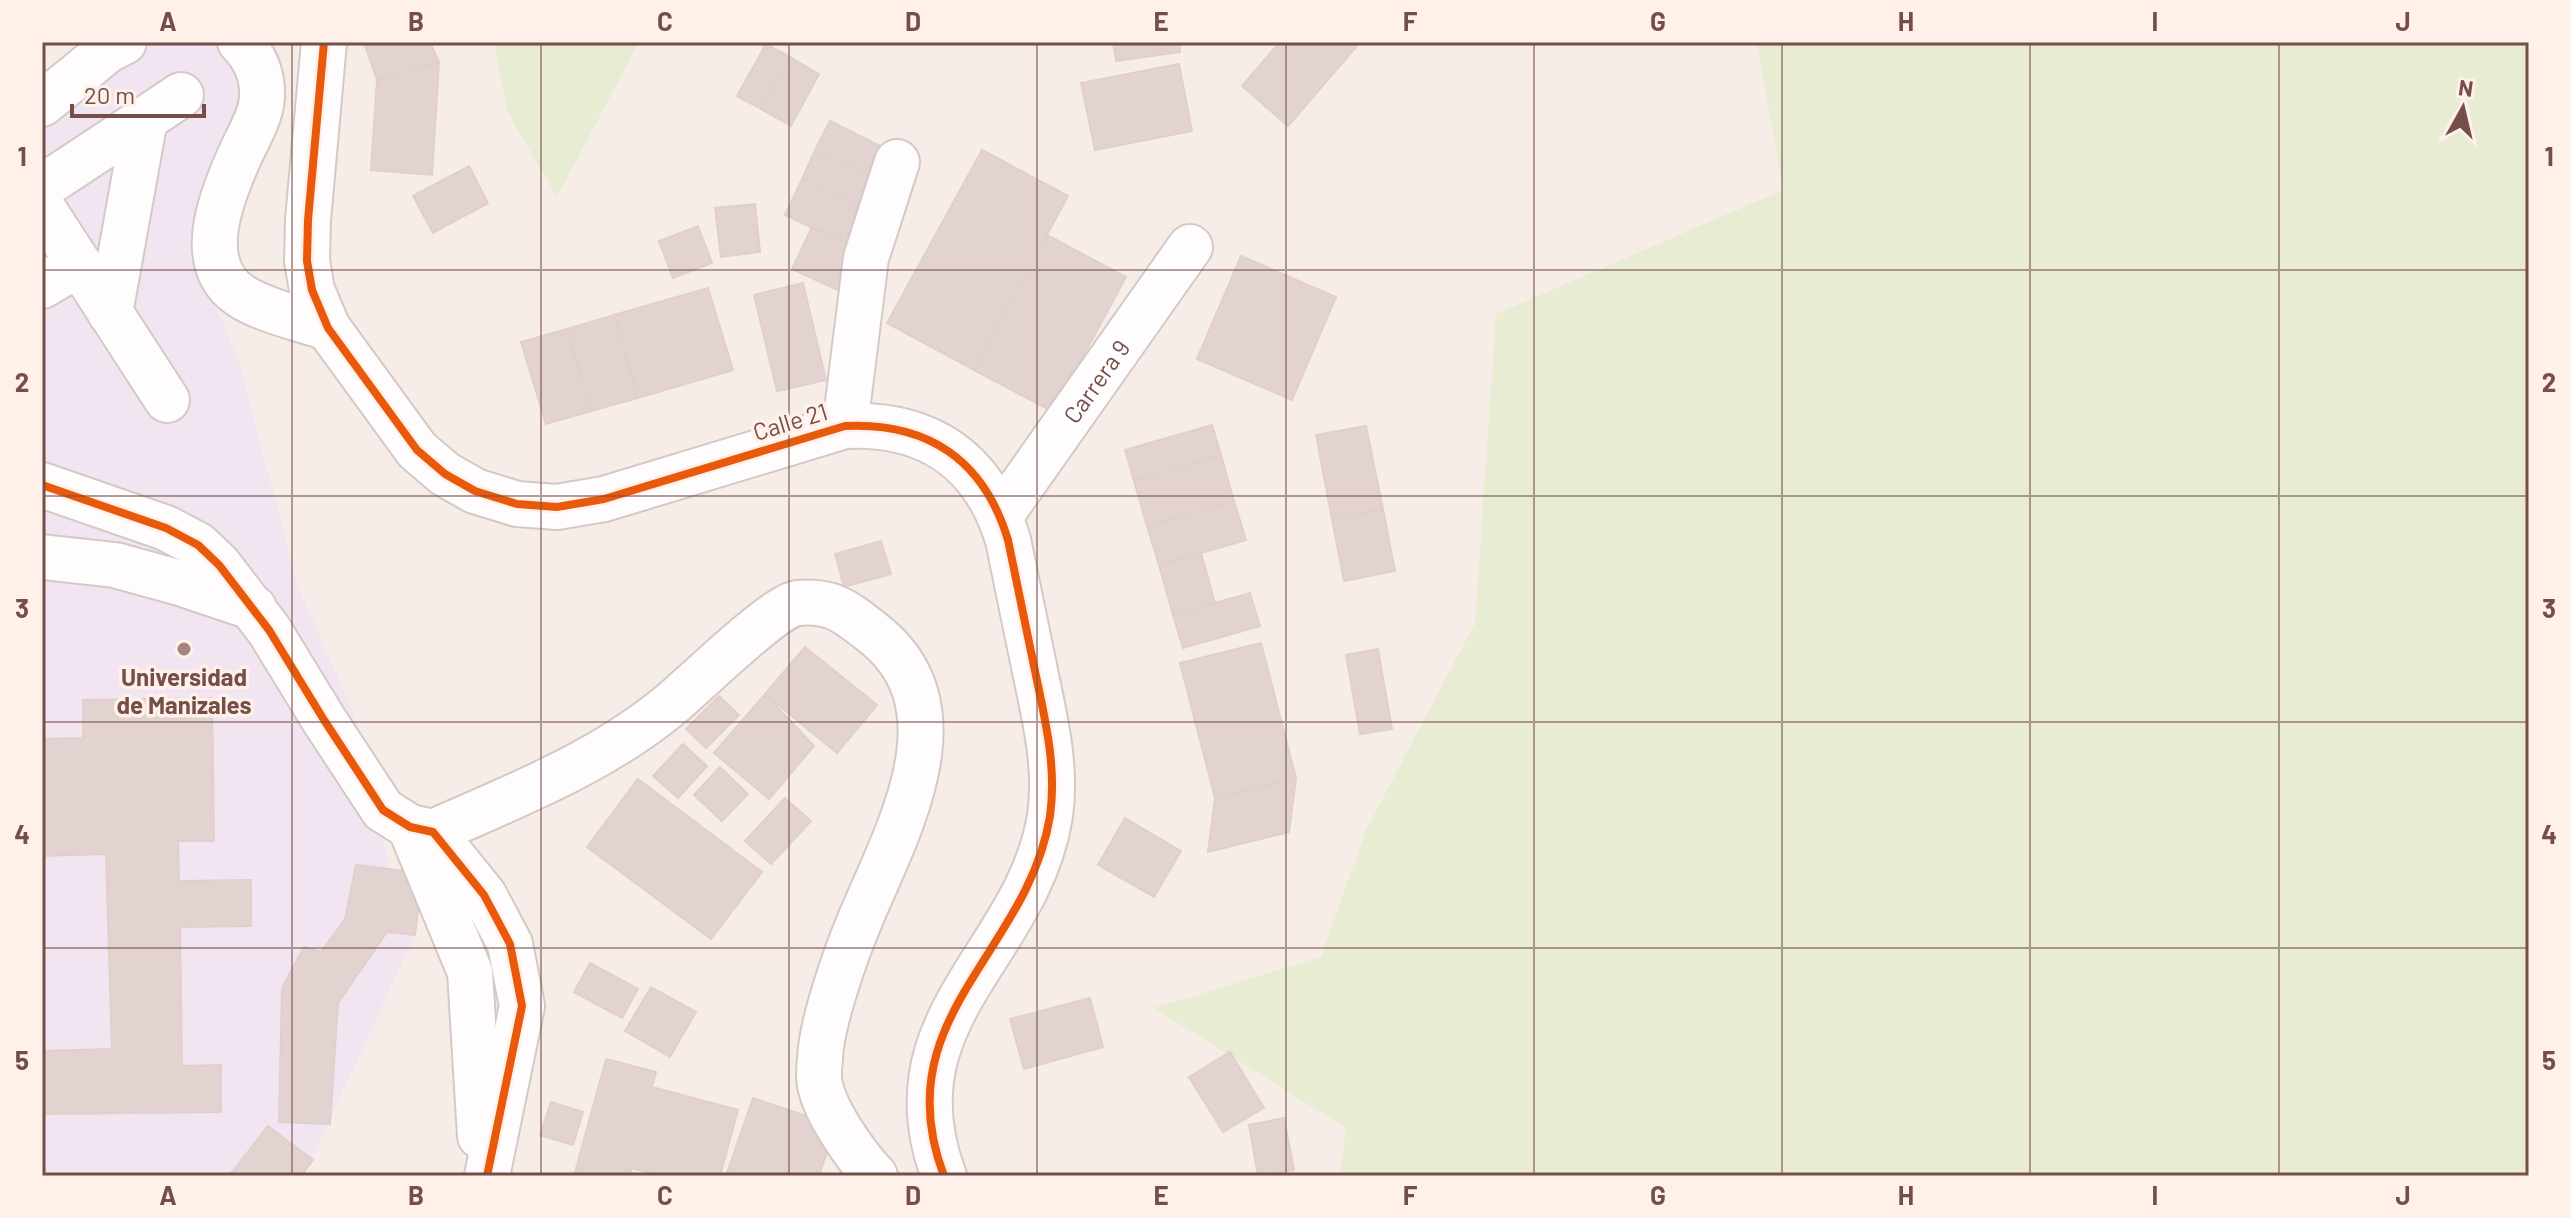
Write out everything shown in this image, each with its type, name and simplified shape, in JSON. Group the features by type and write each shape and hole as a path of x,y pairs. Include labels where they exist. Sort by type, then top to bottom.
{"street":[{"path":"42,104 108,50 124,42"},
{"path":"240,42 250,51 260,73 262,100 224,196 214,245 218,264 226,280 240,295 328,328"},
{"name":"Calle 21","path":"324,42 307,261 312,290 328,328 417,450 445,474 475,491 517,504 557,507 604,499 845,426 872,425 901,429 938,443 961,461 981,483 1001,515 1049,735 1052,772 1050,814 1031,880 1012,916 962,992 943,1031 932,1071 929,1111 935,1153 944,1176"},
{"path":"42,187 181,95"},
{"path":"110,313 145,119"},
{"path":"845,426 866,258 897,162"},
{"path":"42,207 167,400"},
{"name":"Carrera 9","path":"1001,515 1190,247"},
{"path":"42,286 79,264"},
{"path":"42,485 166,528 198,545 219,565 254,608 383,810 421,829 484,895 510,944 522,1006 484,1176"},
{"path":"42,557 115,565 254,608"},
{"path":"421,829 550,782 627,737 789,604 818,602 842,609 891,647 917,692 920,732 912,789 890,854 859,922 824,1030 820,1058 820,1089 847,1141 875,1176"}],"shaded area":[{"name":"Universidad de Manizales","path":"90,42 276,42 286,77 284,103 274,131 196,269 241,368 297,584 354,714 390,869 423,873 415,935 304,1176 42,1176 42,74"}],"green space":[{"path":"494,42 639,42 557,197 507,111"},
{"path":"1757,42 2529,42 2529,1176 1340,1176 1346,1128 1154,1008 1321,957 1366,830 1475,623 1496,314 1783,190"}],"building":[{"path":"364,42 430,42 439,62 377,80"},
{"path":"1113,42 1179,42 1180,52 1116,61"},
{"path":"1280,42 1352,42 1357,46 1288,126 1242,86"},
{"path":"766,44 790,57 761,109 737,96"},
{"path":"790,57 819,74 791,126 761,109"},
{"path":"439,62 432,175 371,170 377,80"},
{"path":"1179,64 1192,131 1095,150 1081,83"},
{"path":"830,121 890,151 880,181 815,150"},
{"path":"815,150 880,181 871,213 802,179"},
{"path":"982,150 1068,196 974,370 887,323"},
{"path":"469,166 488,203 433,233 413,196"},
{"path":"802,179 871,213 861,250 785,215"},
{"path":"755,204 760,252 721,257 715,208"},
{"path":"698,226 712,263 673,278 659,241"},
{"path":"812,227 861,250 851,296 792,269"},
{"path":"1047,235 1126,277 1053,412 974,370"},
{"path":"1241,256 1336,297 1292,400 1197,359"},
{"path":"803,283 826,380 777,391 754,295"},
{"path":"708,288 733,370 638,398 614,315"},
{"path":"614,315 638,398 591,411 567,329"},
{"path":"567,329 591,411 546,424 521,342"},
{"path":"1212,425 1221,455 1134,481 1125,450"},
{"path":"1366,426 1383,509 1332,519 1316,435"},
{"path":"1221,455 1234,501 1147,526 1134,481"},
{"path":"1234,501 1246,540 1159,565 1147,526"},
{"path":"1383,509 1395,571 1344,581 1332,519"},
{"path":"881,541 891,574 844,587 835,554"},
{"path":"1201,553 1215,603 1173,615 1159,565"},
{"path":"1250,593 1260,626 1183,648 1173,615"},
{"path":"1261,643 1296,778 1215,798 1180,663"},
{"path":"805,647 877,705 837,753 765,694"},
{"path":"1378,649 1392,729 1360,734 1346,655"},
{"path":"765,694 814,746 769,799 714,753"},
{"path":"719,696 739,715 706,748 686,729"},
{"path":"212,698 214,841 178,841 179,881 251,880 251,926 180,927 182,1066 221,1065 221,1112 42,1114 42,1051 112,1049 106,854 42,856 42,739 83,738 83,700"},
{"path":"683,744 707,766 678,798 653,776"},
{"path":"720,767 748,794 722,821 694,795"},
{"path":"1296,778 1289,832 1208,852 1215,798"},
{"path":"638,779 762,872 711,939 587,847"},
{"path":"785,798 811,821 771,864 745,841"},
{"path":"1125,818 1181,851 1154,897 1098,865"},
{"path":"356,865 423,873 415,935 387,932 338,1003 330,1124 279,1122 282,988 304,947 321,952 345,919"},
{"path":"590,963 638,989 622,1018 574,992"},
{"path":"651,987 696,1012 670,1057 625,1031"},
{"path":"1090,998 1103,1047 1024,1069 1010,1019"},
{"path":"1230,1052 1264,1108 1223,1132 1189,1077"},
{"path":"606,1059 656,1072 652,1087 738,1110 720,1176 661,1176 632,1168 630,1176 574,1176"},
{"path":"753,1098 836,1126 819,1176 726,1176"},
{"path":"551,1102 583,1112 573,1145 540,1135"},
{"path":"1284,1118 1294,1170 1258,1176 1249,1125"},
{"path":"268,1126 313,1160 301,1176 229,1176"}],"cycle path":[{"path":"324,42 308,220 307,261 312,290 328,328 417,450 445,474 475,491 517,504 557,507 604,499 845,426 875,426 927,439 949,452 968,468 998,512 1008,540 1046,725 1052,798 1037,865 1016,908 966,988 945,1029 932,1072 930,1121 944,1176"},
{"path":"42,485 166,528 198,545 219,565 269,630 383,810 410,827 433,832 484,895 510,944 522,1006 487,1176"}],"place":[{"name":"Universidad de Manizales","path":"184,649"}]}
